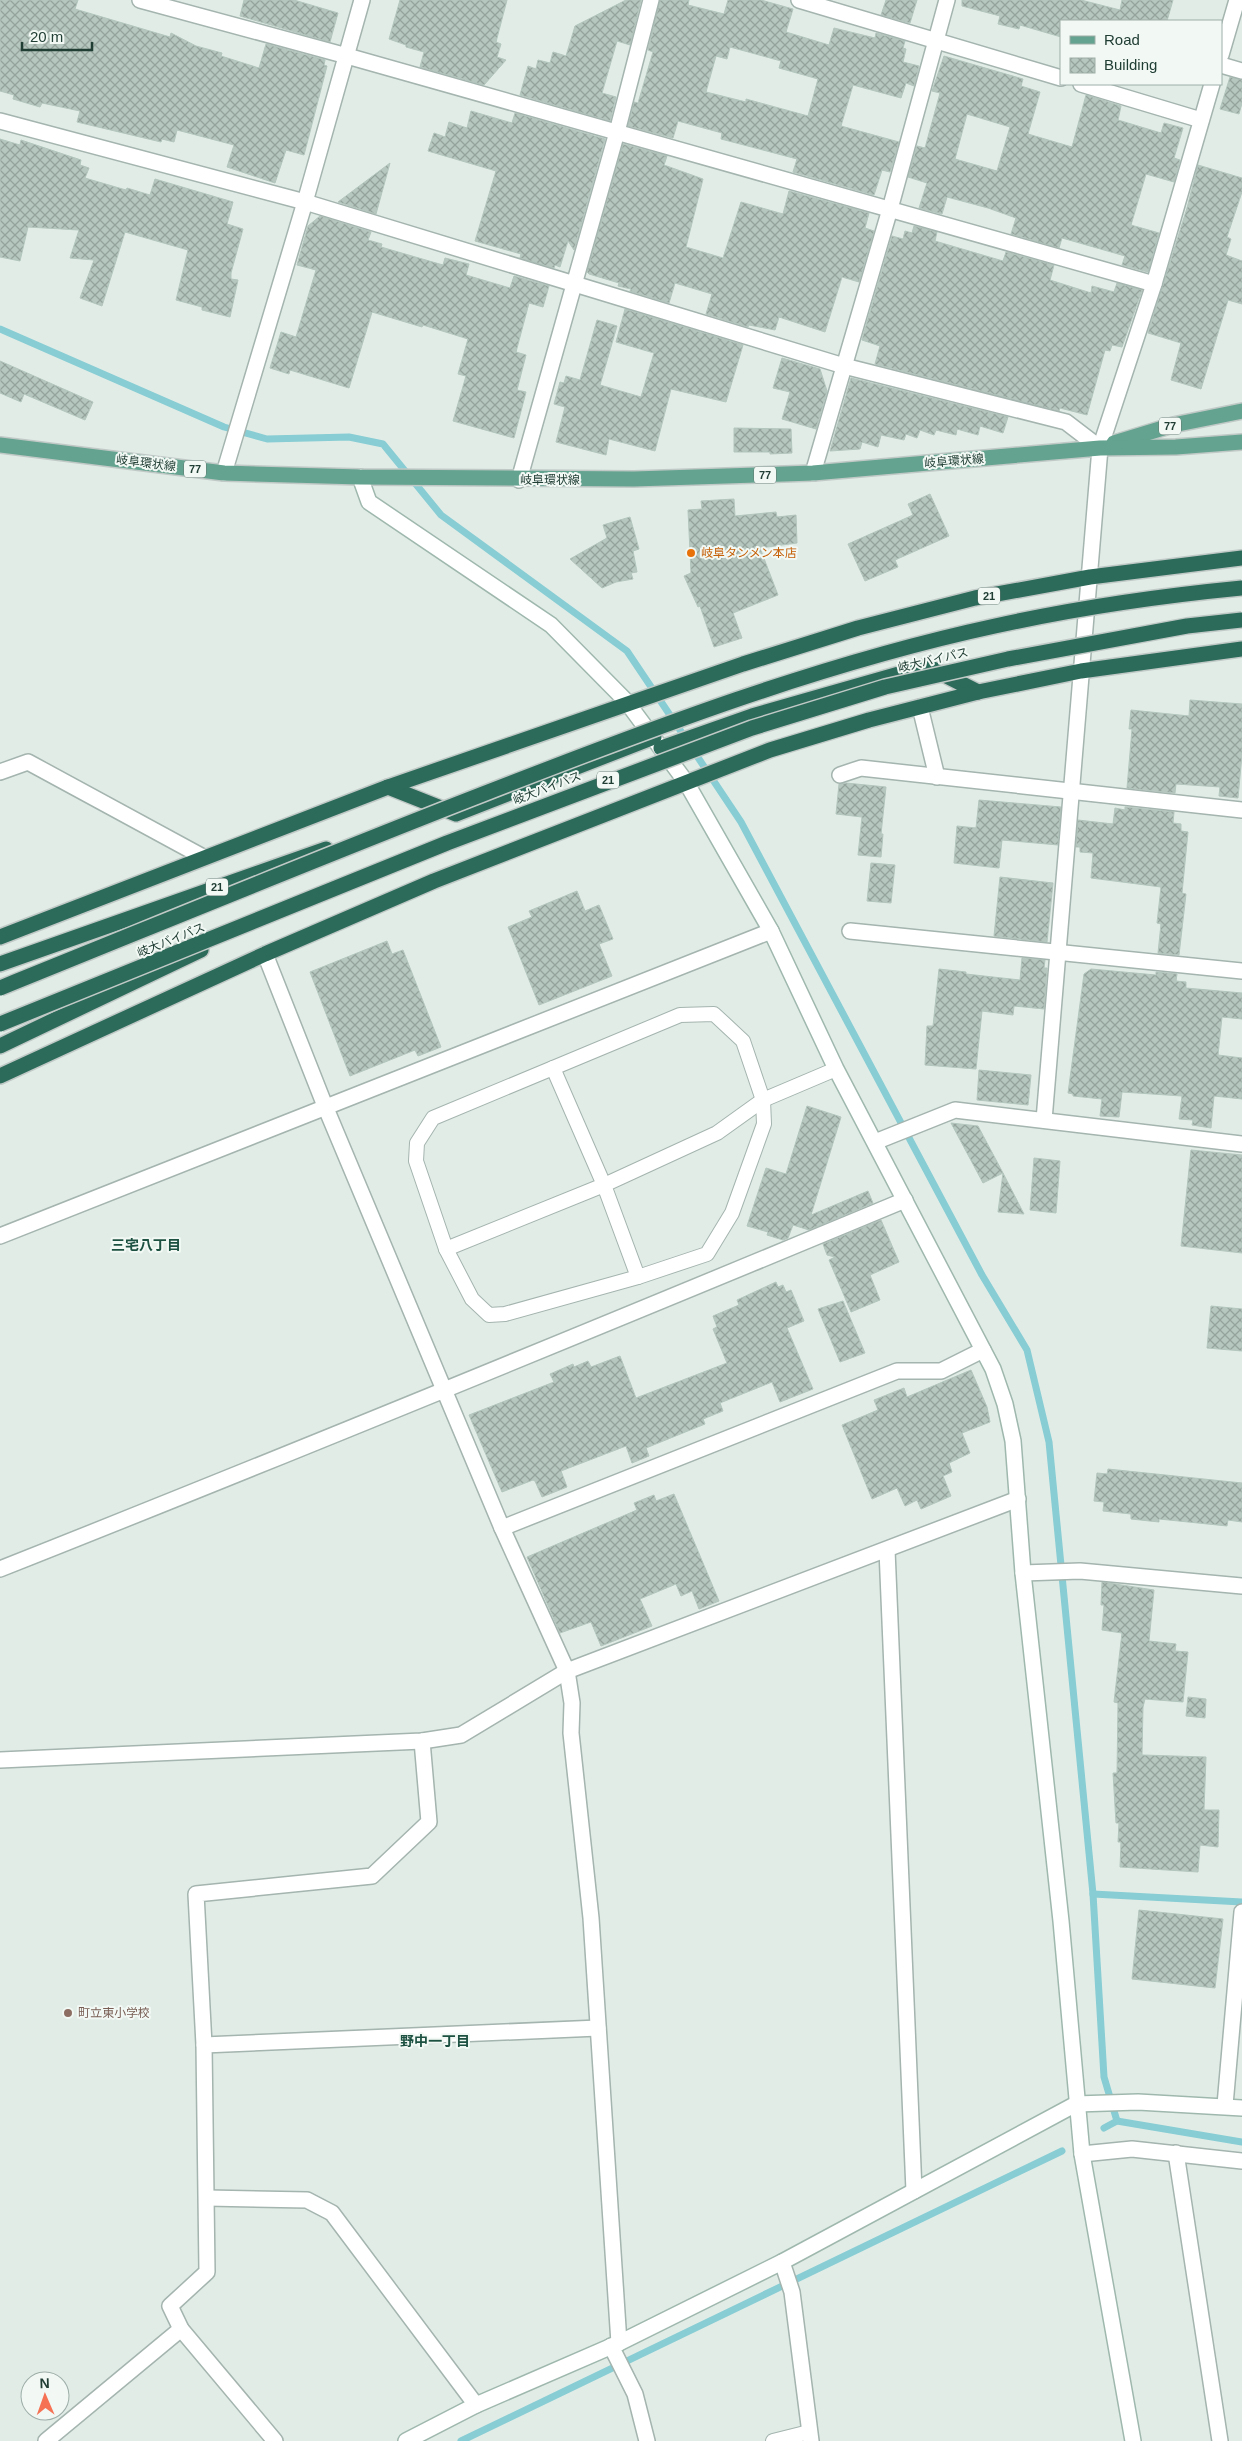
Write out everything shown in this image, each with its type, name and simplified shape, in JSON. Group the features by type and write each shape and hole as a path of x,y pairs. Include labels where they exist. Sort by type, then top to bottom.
{"highway":[{"name":"21","path":"0,937 388,787 630,705 742,664 858,628 975,598 1090,577 1242,558"},
{"name":"岐大バイパス","path":"0,988 434,813 737,699 871,657 992,626 1091,606 1242,588"},
{"name":"岐大バイパス","path":"0,1024 447,843 617,777 752,728 885,687 1098,640 1187,626 1242,620"},
{"name":"21","path":"0,1076 265,954 434,881 770,750 978,692 1081,670 1242,649"},
{"path":"388,787 456,814 658,743 926,666 978,692"},
{"name":"21","path":"0,964 434,813"},
{"name":"21","path":"0,1046 270,916"}],"main road":[{"name":"岐阜環状線","path":"1100,448 1146,432 1242,411"},
{"name":"岐阜環状線","path":"0,445 224,473 518,480 634,479 813,473 1100,448 1176,447 1242,442"},
{"path":"1220,560 1242,554"}],"street":[{"path":"140,0 347,56 1154,284"},
{"path":"224,473 305,202 362,0"},
{"path":"518,480 617,132 651,0"},
{"path":"799,0 1060,78"},
{"path":"813,473 890,209 947,0"},
{"path":"1222,52 1237,0"},
{"path":"1222,65 1242,71"},
{"path":"1084,85 1201,120"},
{"path":"1044,1120 1100,448 1154,284 1212,85"},
{"path":"0,121 305,202 844,366 1066,422 1100,448"},
{"path":"360,477 368,502 551,625 630,705 686,782 771,932 836,1069 876,1142 993,1369 1005,1404 1013,1441 1023,1573 1061,1921 1082,2154 1133,2441"},
{"path":"920,707 937,777"},
{"path":"0,772 28,762 203,857"},
{"path":"840,775 861,768 1072,793 1242,810"},
{"path":"850,931 1242,971"},
{"path":"0,1236 325,1106 771,932"},
{"path":"265,954 325,1106 502,1528 568,1672 572,1702 571,1733 591,1918 617,2354 635,2394 647,2441"},
{"path":"876,1142 955,1110 1242,1144"},
{"path":"0,1569 315,1441 445,1391 905,1200"},
{"path":"502,1528 897,1371 941,1371 983,1350"},
{"path":"0,1760 422,1740 461,1735 568,1672 1018,1499"},
{"path":"887,1550 914,2191"},
{"path":"1023,1573 1077,1571 1242,1586"},
{"path":"276,2441 181,2329 170,2306 207,2272 204,2045 196,1894 372,1876 429,1822 422,1740"},
{"path":"1225,2105 1242,1912"},
{"path":"204,2045 598,2028"},
{"path":"406,2441 476,2405 617,2354 783,2267 914,2191 1076,2104 1138,2102 1225,2105 1242,2108"},
{"path":"1082,2154 1132,2149 1242,2161"},
{"path":"1176,2154 1220,2441"},
{"path":"207,2198 307,2200 332,2213 476,2405"},
{"path":"783,2267 792,2292 810,2436"},
{"path":"46,2441 181,2329"}],"lane":[{"path":"714,1014 743,1041 764,1100 764,1124 732,1213 707,1254 638,1277 504,1314 489,1315 472,1299 446,1249 416,1161 417,1143 433,1118 680,1015 714,1014"},
{"path":"553,1068 604,1185 638,1277"},
{"path":"446,1249 604,1185 717,1133 764,1100 836,1069"},
{"path":"773,2441 810,2436"}],"building":[{"path":"0,0 78,0 75,9 170,37 171,33 196,46 222,53 221,56 259,68 266,44 325,60 324,65 327,66 304,155 286,150 275,183 227,167 234,145 177,130 174,142 162,139 161,142 77,122 80,111 42,103 40,107 13,99 14,95 0,91"},
{"path":"244,0 294,0 338,13 330,42 240,16"},
{"path":"400,0 507,0 496,42 501,44 497,57 506,60 484,85 420,67 424,52 406,47 406,45 389,39"},
{"path":"626,0 641,0 630,45 617,41 602,93 616,97 610,121 520,95 528,66 536,69 538,60 550,63 553,52 566,56 575,26"},
{"path":"660,0 689,0 688,5 724,14 728,0 761,0 793,9 786,32 829,45 834,28 875,38 876,33 905,41 903,48 906,49 903,62 919,66 914,86 906,83 901,98 853,85 841,126 899,142 890,172 882,170 874,195 793,172 797,159 721,139 722,133 678,121 673,138 628,126 634,102 638,103 653,52 648,50","holes":["730,47 781,61 779,68 818,79 808,116 746,99 746,102 706,92 716,56 727,59"]},
{"path":"886,0 917,0 910,23 881,15"},
{"path":"962,0 1081,0 1120,10 1122,0 1173,0 1167,20 1060,20 1060,37 1020,25 1019,29 998,24 1000,16 962,6"},
{"path":"944,56 1023,79 1021,86 1040,92 1028,134 1072,147 1086,95 1121,106 1118,120 1161,133 1164,123 1183,128 1174,158 1180,160 1174,182 1146,174 1131,225 1159,233 1148,272 1122,265 1125,256 1062,238 1059,248 1011,234 1016,218 988,208 947,197 942,214 919,208 927,183 908,177 917,146 925,148 940,93 932,91","holes":["967,114 1010,127 997,171 955,159"]},
{"path":"1230,77 1242,80 1242,103 1239,114 1220,109"},
{"path":"471,111 512,123 515,113 605,139 574,250 568,241 560,267 555,265 554,268 520,258 521,254 475,241 496,171 428,151 434,133 445,137 449,122 467,128"},
{"path":"0,139 20,145 21,140 81,160 80,165 89,168 85,178 126,190 127,188 150,195 155,179 233,202 227,224 243,229 231,273 231,279 238,280 230,317 202,310 202,307 176,300 188,250 125,232 102,306 80,298 94,260 70,258 79,230 28,227 20,261 0,257"},
{"path":"623,144 667,156 664,165 703,179 686,247 723,258 741,202 783,214 789,191 869,213 865,228 874,231 859,282 842,277 825,332 779,317 775,330 749,325 748,327 706,314 712,294 675,283 669,303 630,291 631,289 618,286 619,283 589,274 587,272"},
{"path":"390,163 376,214 338,202"},
{"path":"1198,165 1242,178 1242,192 1227,237 1231,239 1226,255 1242,261 1242,304 1228,300 1201,389 1171,380 1181,343 1148,333 1187,208"},
{"path":"320,216 371,232 368,240 382,244 381,247 443,265 445,258 469,264 466,275 510,288 514,276 549,286 543,307 529,303 516,352 526,355 517,390 526,392 514,438 453,421 466,376 458,374 468,339 423,325 422,327 372,312 349,388 290,370 289,374 270,368 281,332 296,337 316,270 297,265 308,226"},
{"path":"914,226 937,232 935,241 1003,261 1006,252 1054,265 1050,280 1091,293 1092,286 1114,292 1117,283 1142,290 1122,347 1112,345 1110,351 1105,350 1087,415 1060,408 1059,411 875,364 880,346 862,340 863,336 892,236 903,239 905,231 912,233"},
{"path":"625,309 743,345 726,402 671,389 655,451 609,439 606,455 556,442 565,407 554,404 560,382 564,383 566,376 580,380 597,320 617,326 600,385 641,397 654,353 616,342"},
{"path":"782,358 820,369 827,391 816,429 782,419 790,392 773,388"},
{"path":"0,361 93,402 85,420 24,394 21,402 0,393"},
{"path":"851,378 1008,417 1003,433 980,426 978,435 957,429 956,435 936,430 934,435 920,430 917,438 906,434 904,440 881,435 878,447 862,442 860,449 830,451"},
{"path":"734,428 791,429 792,453 734,452"},
{"path":"930,494 949,536 895,560 898,567 865,581 848,544 913,515 908,504"},
{"path":"734,499 735,516 776,512 777,517 796,515 797,543 760,548 778,595 733,613 742,638 714,647 700,606 698,607 684,576 691,573 688,510 702,509 701,501"},
{"path":"630,517 639,549 633,551 637,572 631,573 633,579 616,582 602,588 570,559 607,538 603,525"},
{"path":"1190,700 1242,704 1242,755 1238,798 1219,796 1220,787 1176,784 1175,793 1127,788 1132,729 1129,729 1131,710 1189,716"},
{"path":"839,784 886,787 881,834 883,834 881,857 858,855 862,817 836,814"},
{"path":"979,800 1061,807 1058,845 1002,840 999,868 954,863 957,826 976,828"},
{"path":"1125,807 1174,812 1173,823 1181,824 1181,831 1188,832 1182,893 1186,894 1179,955 1158,953 1161,924 1157,923 1161,887 1091,878 1093,853 1080,852 1080,847 1076,847 1078,820 1113,824 1115,808 1125,810"},
{"path":"871,863 895,865 891,903 867,901"},
{"path":"1000,877 1053,883 1047,942 994,936"},
{"path":"577,891 585,911 599,905 613,939 599,944 612,976 539,1005 508,927 532,917 529,911"},
{"path":"387,941 392,954 403,950 441,1047 418,1056 415,1050 350,1076 310,972"},
{"path":"1022,958 1045,960 1044,968 1047,968 1044,1009 1014,1006 1013,1015 982,1011 976,1069 925,1065 927,1026 933,1026 939,969 1020,980"},
{"path":"1091,969 1156,975 1156,972 1177,974 1176,981 1186,982 1186,988 1242,993 1242,1019 1222,1017 1218,1055 1242,1058 1242,1099 1214,1096 1211,1128 1192,1125 1193,1120 1179,1119 1182,1096 1122,1092 1119,1117 1100,1116 1102,1099 1073,1096 1073,1094 1068,1093 1084,974"},
{"path":"979,1070 1031,1075 1028,1105 977,1100"},
{"path":"807,1106 841,1117 811,1215 868,1191 873,1203 809,1230 793,1225 788,1238 783,1240 767,1235 768,1232 747,1226 766,1168 786,1174"},
{"path":"951,1123 978,1126 1003,1173 983,1183"},
{"path":"1191,1150 1242,1155 1242,1253 1181,1246"},
{"path":"1034,1158 1060,1161 1056,1213 1030,1210"},
{"path":"1003,1173 1024,1214 998,1212"},
{"path":"881,1220 899,1262 870,1275 880,1300 851,1312 829,1260 835,1257 827,1255 823,1244"},
{"path":"776,1282 778,1287 783,1285 786,1292 791,1290 804,1321 787,1328 813,1389 780,1402 772,1382 720,1403 723,1411 703,1419 705,1424 646,1448 649,1456 632,1463 626,1446 561,1471 567,1487 542,1497 533,1480 502,1492 469,1415 554,1382 550,1374 573,1364 574,1367 588,1361 591,1367 620,1356 636,1398 727,1363 713,1329 717,1327 713,1316 739,1305 737,1300"},
{"path":"843,1301 865,1353 840,1362 818,1309"},
{"path":"1211,1306 1242,1309 1242,1351 1207,1348"},
{"path":"971,1370 987,1407 990,1422 962,1433 970,1453 949,1463 952,1472 943,1476 951,1496 921,1509 917,1500 905,1506 897,1488 872,1499 842,1425 878,1410 874,1400 904,1388 907,1397"},
{"path":"1108,1469 1242,1483 1242,1522 1228,1520 1227,1526 1159,1519 1159,1522 1131,1519 1131,1514 1103,1511 1104,1502 1094,1501 1097,1473 1107,1474"},
{"path":"674,1494 719,1601 699,1609 692,1591 681,1596 676,1584 640,1599 652,1626 601,1646 591,1622 560,1633 527,1557 637,1510 634,1503 654,1495 656,1501"},
{"path":"1102,1582 1154,1590 1149,1641 1176,1644 1175,1651 1188,1652 1183,1702 1145,1699 1143,1707 1142,1755 1206,1757 1204,1810 1219,1810 1218,1847 1200,1845 1198,1872 1120,1867 1121,1842 1118,1842 1119,1823 1116,1823 1113,1773 1117,1773 1118,1703 1114,1702 1122,1633 1102,1630 1104,1605 1101,1605"},
{"path":"1188,1697 1206,1699 1205,1718 1186,1716"},
{"path":"1139,1910 1223,1919 1215,1988 1132,1979"}],"waterway":[{"path":"0,329 224,427 267,439 349,437 383,444 441,515 627,651 686,739"},
{"path":"693,750 741,822 982,1275 1027,1350 1049,1442 1093,1894 1104,2077 1117,2121"},
{"path":"1093,1894 1242,1902"},
{"path":"1104,2128 1117,2121 1242,2142"},
{"path":"461,2441 1062,2151"}],"place":[{"name":"岐阜タンメン本店","path":"691,553"},
{"name":"町立東小学校","path":"68,2013"}],"district":[{"name":"三宅八丁目","path":"146,1245"},
{"name":"野中一丁目","path":"435,2041"}]}
